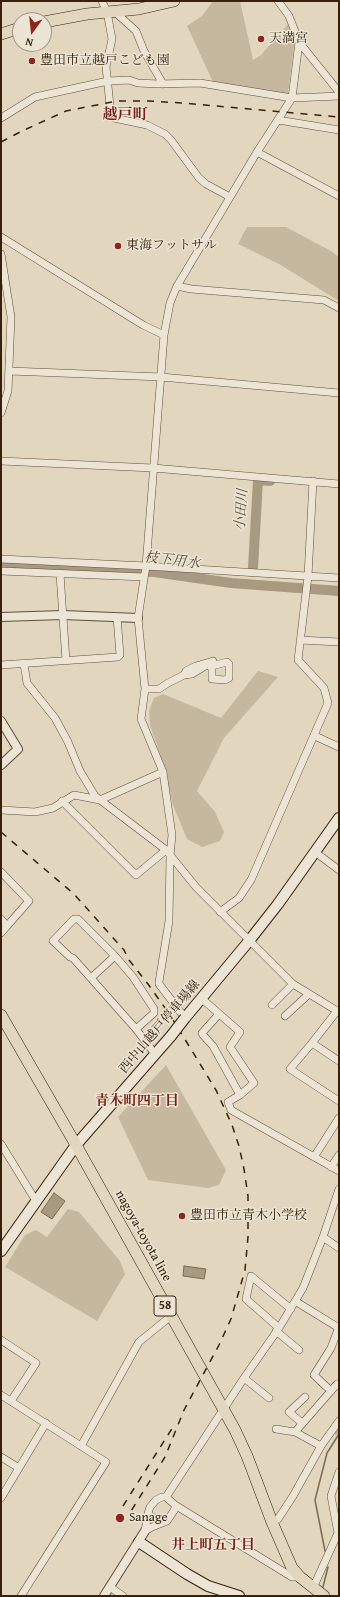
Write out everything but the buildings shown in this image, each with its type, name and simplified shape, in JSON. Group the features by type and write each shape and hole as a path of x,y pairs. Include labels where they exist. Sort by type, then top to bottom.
{"main road":[{"path":"52,21 157,5 174,1"},
{"path":"1,34 12,31"},
{"name":"西中山越戸停車場線","path":"3,1244 76,1145 171,1036 249,941 315,852 337,825"},
{"name":"nagoya-toyota line","path":"1,1015 76,1145 224,1410 247,1456 272,1522 292,1568 300,1577 324,1596"},
{"path":"139,1542 187,1574 208,1586 231,1595"}],"street":[{"path":"102,1 111,12 136,31 144,51 163,84"},
{"path":"278,1 289,16 298,42 339,92"},
{"path":"111,12 112,39 106,67 112,116 114,118 147,125 165,134 199,178 206,184 230,197"},
{"path":"185,1018 159,984 170,921 168,853 171,826 163,772 141,720 145,689 138,618 145,567 164,335 170,303 177,286 256,152 292,98 298,42"},
{"path":"1,118 35,97 108,81 129,80 138,83 163,84 200,83 292,98 339,96"},
{"path":"278,120 339,130"},
{"path":"256,152 339,196"},
{"path":"1,237 143,325 164,335"},
{"path":"1,254 11,317 8,391 1,413"},
{"path":"177,286 324,300 339,308"},
{"path":"10,371 161,377 339,393"},
{"path":"1,461 153,468 339,484"},
{"path":"220,912 239,898 251,880 315,736 328,703 324,688 298,660 307,580 313,481"},
{"path":"1,559 145,567 307,580 339,578"},
{"path":"1,572 144,577"},
{"path":"60,574 66,661"},
{"path":"1,617 63,615 138,618"},
{"path":"1,665 119,657 117,617"},
{"path":"300,640 339,642"},
{"path":"145,689 159,689 184,675 192,674 212,663"},
{"path":"24,664 27,683 55,718 68,742 80,771 95,796 168,853 196,887 293,984 338,1012 290,1069 339,1101"},
{"path":"1,766 18,751 2,725"},
{"path":"315,736 339,747"},
{"path":"1,810 35,812 53,808 62,801 74,795 100,800 163,772"},
{"path":"62,801 136,874 168,853"},
{"path":"315,852 339,870"},
{"path":"1,872 29,901 1,933"},
{"path":"1,919 7,926"},
{"path":"136,1029 154,1013 154,1009 133,977 115,956 78,919 74,919 53,941 70,957 74,958 136,1029 155,1054"},
{"path":"91,978 115,956"},
{"path":"272,1005 293,984"},
{"path":"285,1016 309,994"},
{"path":"201,998 240,1032 230,1047 254,1083 240,1095 228,1102 231,1110 339,1171"},
{"path":"219,1014 202,1033 213,1046 240,1095"},
{"path":"312,1043 339,1061"},
{"path":"314,1157 339,1118"},
{"path":"1,1144 36,1201"},
{"path":"331,1167 339,1155"},
{"path":"104,1596 145,1531 148,1514 154,1501 162,1497 166,1497 291,1309 303,1288 323,1237 339,1189"},
{"path":"323,1237 339,1248"},
{"path":"291,1309 251,1276 246,1300 299,1350"},
{"path":"295,1301 339,1328 331,1348 314,1375 331,1391"},
{"path":"81,1446 139,1342 171,1316"},
{"path":"1,1340 36,1362 11,1401"},
{"path":"244,1378 269,1398"},
{"path":"295,1432 337,1384 339,1386"},
{"path":"1,1395 106,1462 21,1596"},
{"path":"302,1423 289,1412 305,1397"},
{"path":"272,1522 278,1519 293,1496 321,1446 335,1430 339,1421"},
{"path":"2,1495 20,1468 46,1423"},
{"path":"276,1429 295,1432 321,1446"},
{"path":"1,1457 20,1468"},
{"path":"313,1588 338,1533 332,1496 339,1472"},
{"path":"166,1497 175,1505 292,1577 300,1577"},
{"path":"145,1531 165,1521 175,1509 175,1505"},
{"path":"148,1514 156,1520 165,1521"},
{"path":"110,1587 123,1596"}],"shaded area":[{"path":"213,1 240,1 253,60 261,55 288,24 294,45 288,94 213,82 187,26 202,16"},
{"path":"247,227 286,227 331,251 339,257 339,301 279,264 238,244"},
{"path":"258,671 278,677 224,738 197,791 215,812 224,832 220,841 202,847 187,839 173,805 163,762 150,725 149,711 154,698 163,694 221,718"},
{"path":"166,1065 226,1170 219,1185 208,1188 148,1180 118,1117"},
{"path":"54,1193 65,1201 52,1219 41,1212"},
{"path":"68,1209 79,1212 120,1261 125,1274 97,1321 5,1267 25,1235 36,1230 47,1237"},
{"path":"184,1266 206,1269 204,1279 183,1276"}],"waterway":[{"name":"小田川","path":"253,568 258,480 270,481"},
{"name":"枝下用水","path":"1,564 154,572 231,583 339,591"},
{"path":"325,1551 315,1500 327,1453 339,1434"},
{"path":"323,1587 328,1567"}],"railway":[{"path":"1,142 66,111 117,101 182,103 339,117"},
{"path":"1,832 74,894 124,950 129,960 170,1015 216,1090 232,1125 239,1146 244,1169 248,1196 248,1237 245,1270 231,1319 219,1345 184,1410 165,1457 131,1511"},
{"path":"123,1506 173,1427"}],"place":[{"name":"天満宮","path":"261,39"},
{"name":"豊田市立越戸こども園","path":"32,61"},
{"name":"東海フットサル","path":"118,246"},
{"name":"豊田市立青木小学校","path":"182,1216"},
{"name":"Sanage","path":"120,1518"}],"district":[{"name":"越戸町","path":"125,115"},
{"name":"青木町四丁目","path":"137,1101"},
{"name":"井上町五丁目","path":"213,1545"}]}
